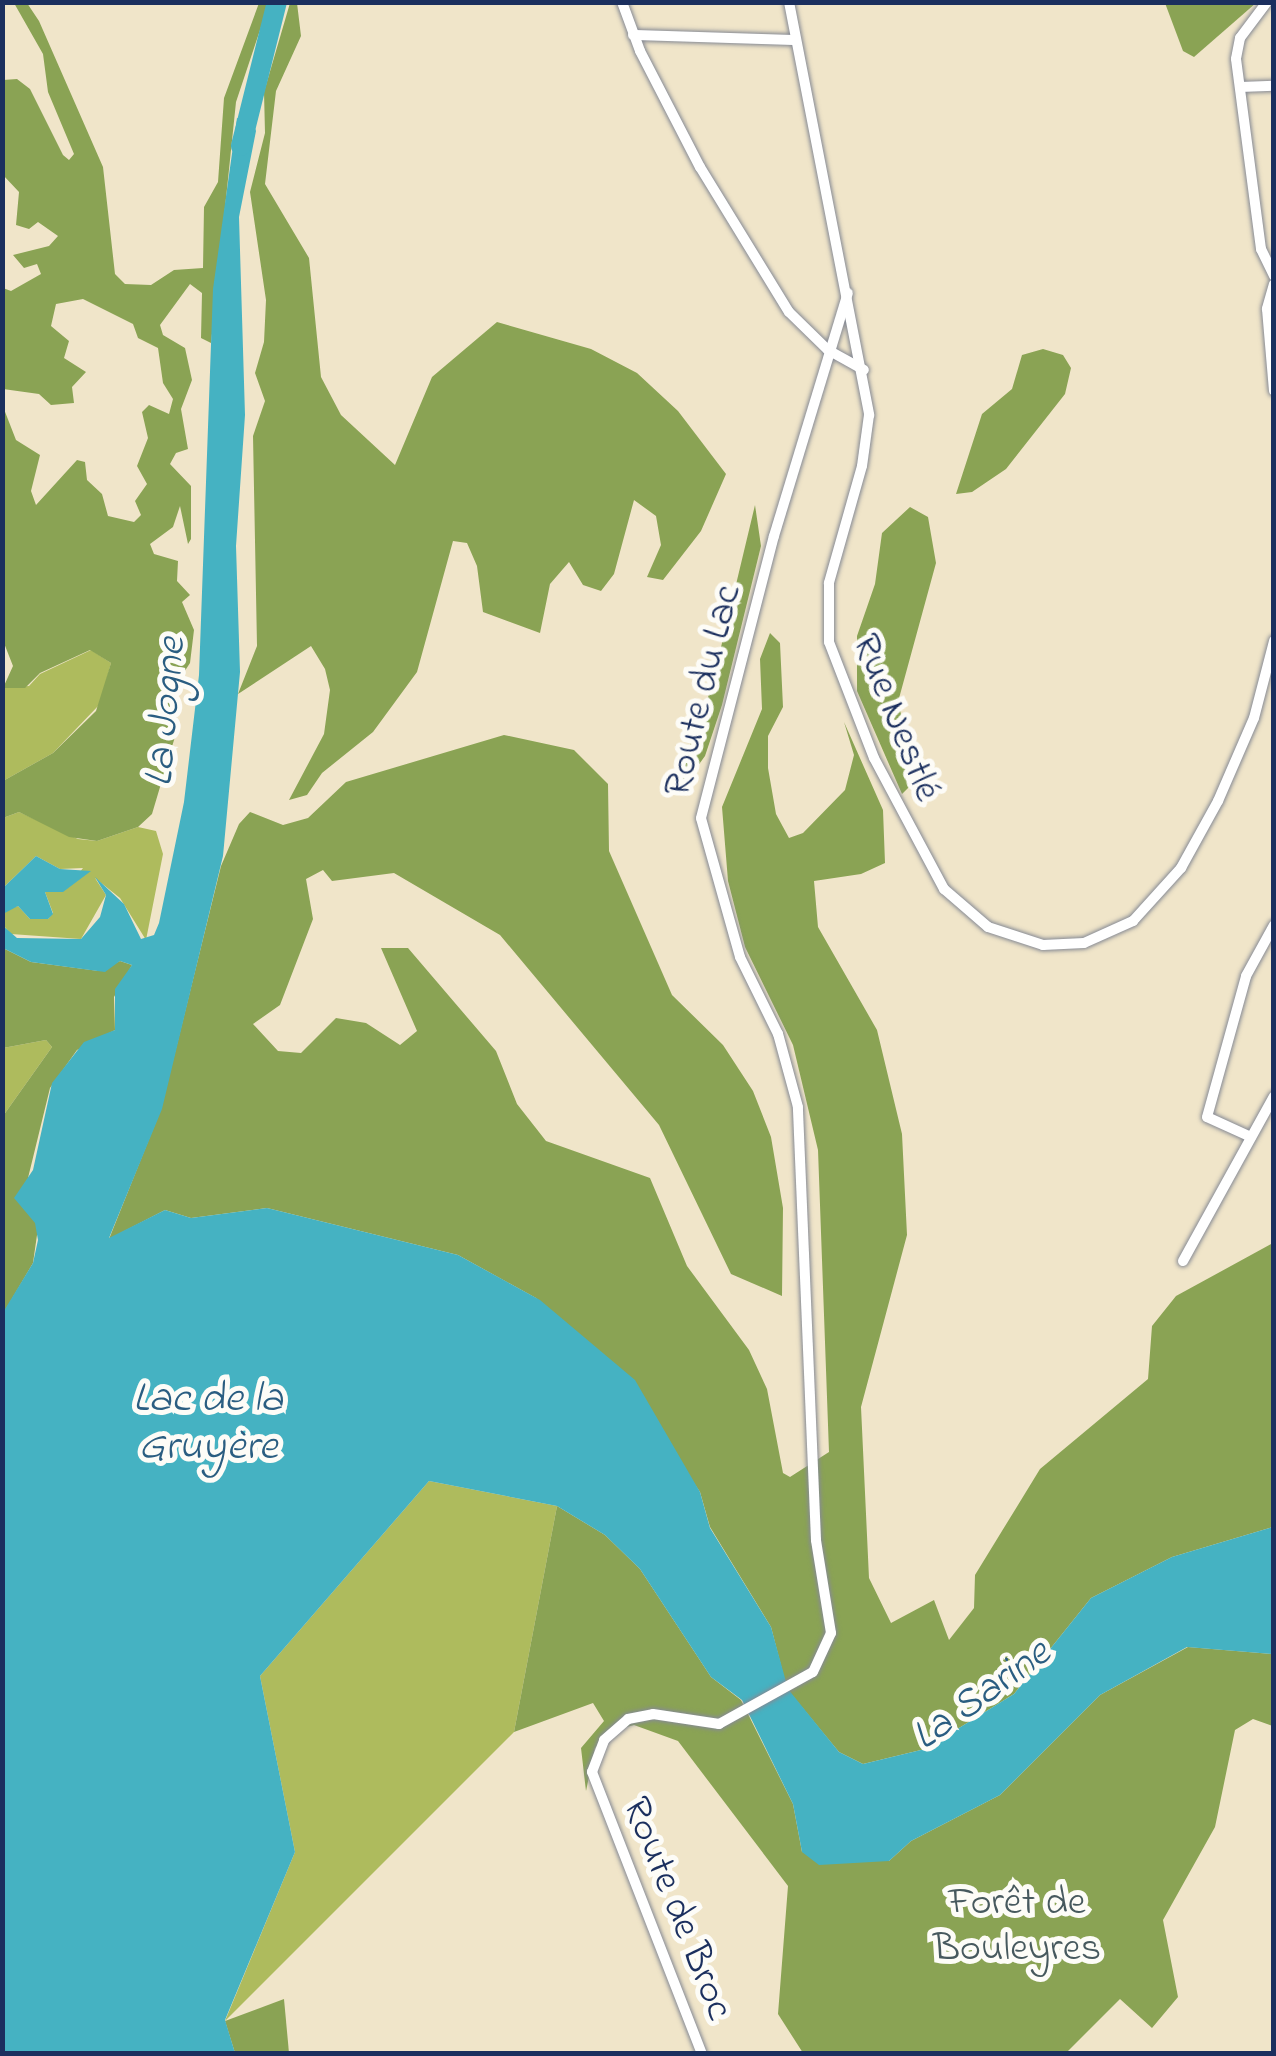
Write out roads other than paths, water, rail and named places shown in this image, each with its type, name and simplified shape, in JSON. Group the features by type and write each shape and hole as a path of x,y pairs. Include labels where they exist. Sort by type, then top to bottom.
{"street":[{"path":"622,2 633,35 700,167 774,289 828,350 864,370"},
{"name":"Rue Nestlé","path":"789,2 864,370 866,446 830,583 829,642 841,684 919,852 944,889 977,920 1018,940 1084,943 1133,921 1159,898 1238,757 1274,641"},
{"path":"1267,2 1236,49 1261,249 1274,280 1268,309 1274,391"},
{"path":"633,35 796,40"},
{"path":"1240,86 1274,86"},
{"name":"Route du Lac","path":"723,1722 808,1676 826,1651 832,1624 816,1540 798,1107 778,1034 740,957 702,818 828,350 848,293"},
{"path":"1252,1137 1207,1117 1246,976 1274,924"},
{"path":"1182,1261 1274,1096"},
{"name":"Route de Broc","path":"702,2054 592,1772 604,1740 636,1716 666,1716 707,1726 723,1722"}],"water":[{"name":"Lac de la Gruyère","path":"237,118 253,122 256,131 239,217 245,415 236,546 240,672 223,856 162,1109 109,1238 165,1210 191,1218 267,1208 458,1255 540,1300 635,1380 700,1492 710,1528 771,1627 788,1689 839,1752 863,1764 925,1749 1014,1694 1091,1598 1172,1557 1273,1527 1273,1654 1187,1647 1100,1695 1000,1795 911,1841 889,1861 819,1865 802,1852 793,1804 742,1700 711,1677 640,1569 605,1535 557,1506 429,1481 260,1676 295,1852 225,2020 235,2053 3,2053 2,1314 33,1263 38,1240 35,1223 14,1198 33,1170 52,1083 84,1042 115,1030 115,989 132,965 120,961 105,972 31,962 3,948 2,925 17,938 81,939 100,917 106,895 95,877 124,904 141,939 154,935 159,923 184,802 199,675 213,289"},
{"path":"36,856 60,869 91,871 63,892 45,892 53,914 48,919 30,919 18,906 3,914 3,888"}],"waterway":[{"name":"La Jogne","path":"241,146 277,2"}],"water label":[{"name":"La Sarine","path":"982,1696"}],"park label":[{"name":"Forêt de Bouleyres","path":"1017,1927"}]}
